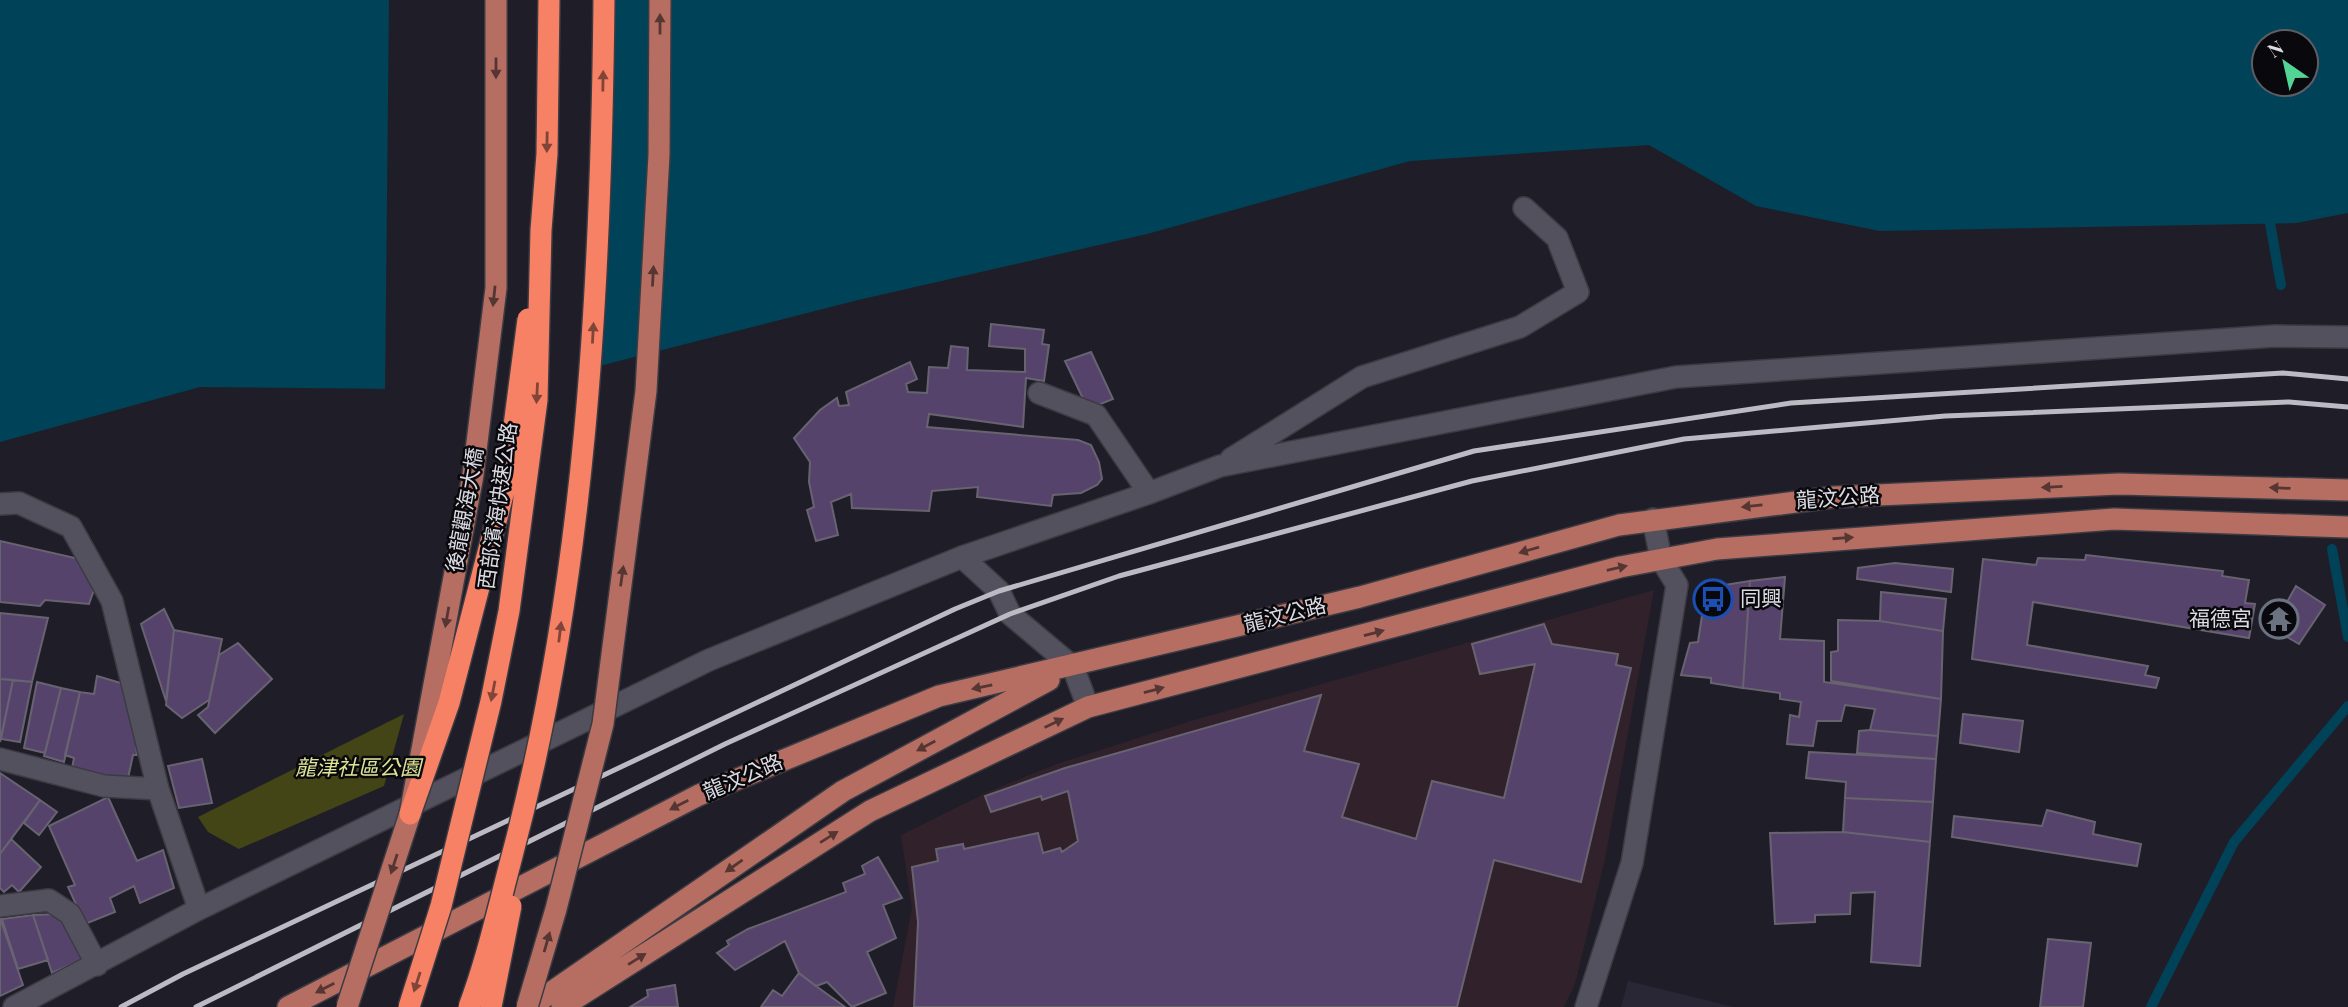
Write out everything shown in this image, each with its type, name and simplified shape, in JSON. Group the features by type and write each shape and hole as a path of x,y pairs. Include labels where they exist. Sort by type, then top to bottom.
{"highway":[{"name":"西部濱海快速公路","path":"409,1007 441,906 491,701 509,611 537,400 541,230 547,154 549,0"},
{"path":"469,1007 481,976 530,789 556,666 590,391 602,163 604,0"},
{"path":"410,814 449,703 507,479 541,230"},
{"path":"491,1007 505,945 530,789"}],"main road":[{"name":"後龍觀海大橋","path":"347,1007 410,814 473,475 496,288 496,0"},
{"path":"529,1007 603,724 646,391 659,155 660,0"},
{"name":"龍汶公路","path":"288,1007 699,795 939,696 1073,667 1360,597 1619,525 1835,497 2119,484 2348,490"},
{"name":"龍汶公路","path":"569,1003 870,811 1088,707 1620,566 1717,549 1831,538 2114,519 2348,527"},
{"path":"529,1007 843,791 1073,667"}],"lane":[{"path":"1220,466 1362,377 1520,327 1578,292 1557,238 1524,208"},
{"path":"14,1007 200,909 709,660 962,557 1220,466 1676,377 2235,338 2348,337"},
{"path":"1038,393 1096,415 1149,493"},
{"path":"0,504 19,503 71,527 112,601 158,789 200,909"},
{"path":"1586,1007 1632,863 1677,585 1661,559 1653,519"},
{"path":"962,557 999,591 1010,614 1073,667 1088,707"},
{"path":"0,759 104,786 158,789"},
{"path":"0,906 49,900 70,914 97,965"}],"shaded area":[{"path":"1654,590 1605,859 1575,984 1564,1007 893,1007 912,908 901,835 990,791 1057,764 1191,721"},
{"path":"1628,981 1734,1007 1621,1007"}],"green space":[{"name":"龍津社區公園","path":"404,714 384,786 239,849 208,832 198,817"}],"water":[{"path":"0,0 2348,0 2348,213 2296,223 1880,231 1756,206 1649,145 1410,161 1147,234 858,300 505,390 200,387 0,442"}],"pier":[{"path":"389,0 600,0 597,370 505,393 385,392"}],"building":[{"path":"991,324 1044,330 1042,344 1049,345 1044,381 1026,378 1023,427 929,414 927,427 1078,440 1091,445 1099,462 1102,479 1097,485 1081,493 1053,495 1051,506 977,497 978,487 932,491 929,511 852,508 851,494 831,502 838,535 816,541 807,510 814,507 809,482 810,462 794,438 820,410 837,398 839,406 849,405 846,392 910,362 917,379 906,384 908,392 927,393 929,367 948,368 951,346 968,348 967,370 1025,372 1025,349 989,346"},
{"path":"1091,352 1113,399 1088,409 1065,361"},
{"path":"0,541 84,560 96,584 89,604 45,600 40,606 0,602"},
{"path":"2086,555 2223,571 2222,576 2249,580 2245,603 2255,604 2249,638 2033,602 2027,645 2148,666 2145,675 2159,678 2156,688 1972,659 1983,559 2036,565 2038,558 2085,560"},
{"path":"1895,563 1953,569 1951,592 1857,579 1858,568"},
{"path":"1785,577 1780,639 1824,641 1824,682 1941,699 1938,736 1870,730 1875,709 1845,705 1841,721 1817,721 1813,746 1787,744 1790,715 1799,717 1801,702 1780,699 1780,693 1743,688 1750,581"},
{"path":"1750,581 1743,688 1711,683 1711,678 1681,675 1690,643 1698,642 1705,596 1725,597 1724,585"},
{"path":"2296,586 2325,605 2299,644 2277,631 2288,611 2283,609"},
{"path":"1881,592 1946,599 1943,631 1880,621"},
{"path":"164,609 174,630 166,701 141,624"},
{"path":"0,613 48,618 32,682 0,679"},
{"path":"1838,620 1880,621 1943,631 1941,699 1831,681 1831,652 1838,651"},
{"path":"1544,624 1552,644 1618,654 1616,665 1631,668 1581,882 1494,860 1457,1007 914,1007 918,922 912,867 938,861 936,849 963,844 964,849 1038,833 1043,853 1060,848 1062,852 1078,841 1068,791 1042,800 1041,796 991,812 985,796 1065,768 1321,695 1304,751 1359,764 1342,817 1416,839 1432,781 1504,798 1535,664 1480,674 1472,644"},
{"path":"174,630 222,639 209,700 182,718 166,705"},
{"path":"238,643 272,679 215,733 198,715 208,707 219,655"},
{"path":"97,676 131,686 137,755 133,755 127,783 72,768 74,758 65,755 80,692 94,694"},
{"path":"0,679 13,680 0,742"},
{"path":"13,680 32,682 20,742 1,739"},
{"path":"37,682 61,688 45,753 24,748"},
{"path":"61,688 80,692 64,762 44,756"},
{"path":"1963,714 2023,721 2019,752 1960,743"},
{"path":"1859,731 1938,736 1936,759 1857,753"},
{"path":"1809,752 1936,759 1933,802 1845,798 1846,782 1806,778"},
{"path":"202,759 212,803 179,808 168,766"},
{"path":"0,773 40,800 0,854"},
{"path":"108,797 137,861 163,850 174,888 140,903 134,886 110,898 115,912 85,924 68,887 75,885 49,826"},
{"path":"1845,798 1933,802 1930,842 1843,832"},
{"path":"40,800 57,812 39,835 24,823"},
{"path":"2047,810 2095,822 2093,834 2141,844 2137,866 1952,837 1954,816 2042,826"},
{"path":"1843,832 1930,842 1920,966 1871,962 1875,892 1851,893 1850,914 1815,915 1815,922 1775,924 1770,833"},
{"path":"11,839 41,867 19,892 12,885 4,892 0,888 0,854"},
{"path":"878,857 902,898 883,905 896,938 867,952 886,993 852,1007 827,982 816,986 799,973 785,941 735,970 717,953 729,945 727,941 748,929 846,892 843,883 865,874 862,866"},
{"path":"62,914 85,958 52,973 33,915"},
{"path":"33,915 48,960 18,969 2,919"},
{"path":"0,918 23,985 0,996"},
{"path":"2048,939 2091,943 2083,1007 2040,1007"},
{"path":"799,973 845,1007 761,1007 773,990 782,996"},
{"path":"675,985 678,1007 630,1007 648,996 647,990"}],"waterway":[{"path":"2268,212 2281,285"},
{"path":"2332,549 2348,637"},
{"path":"2151,1007 2234,842 2348,706"}],"railway":[{"path":"121,1007 183,974 955,609 999,591 1474,451 1791,403 2283,373 2348,379"},
{"path":"196,1007 725,744 1010,614 1119,576 1472,481 1684,439 1945,416 2289,402 2348,407"}],"place":[{"name":"同興","path":"1713,599"},
{"name":"福德宮","path":"2279,619"}]}
